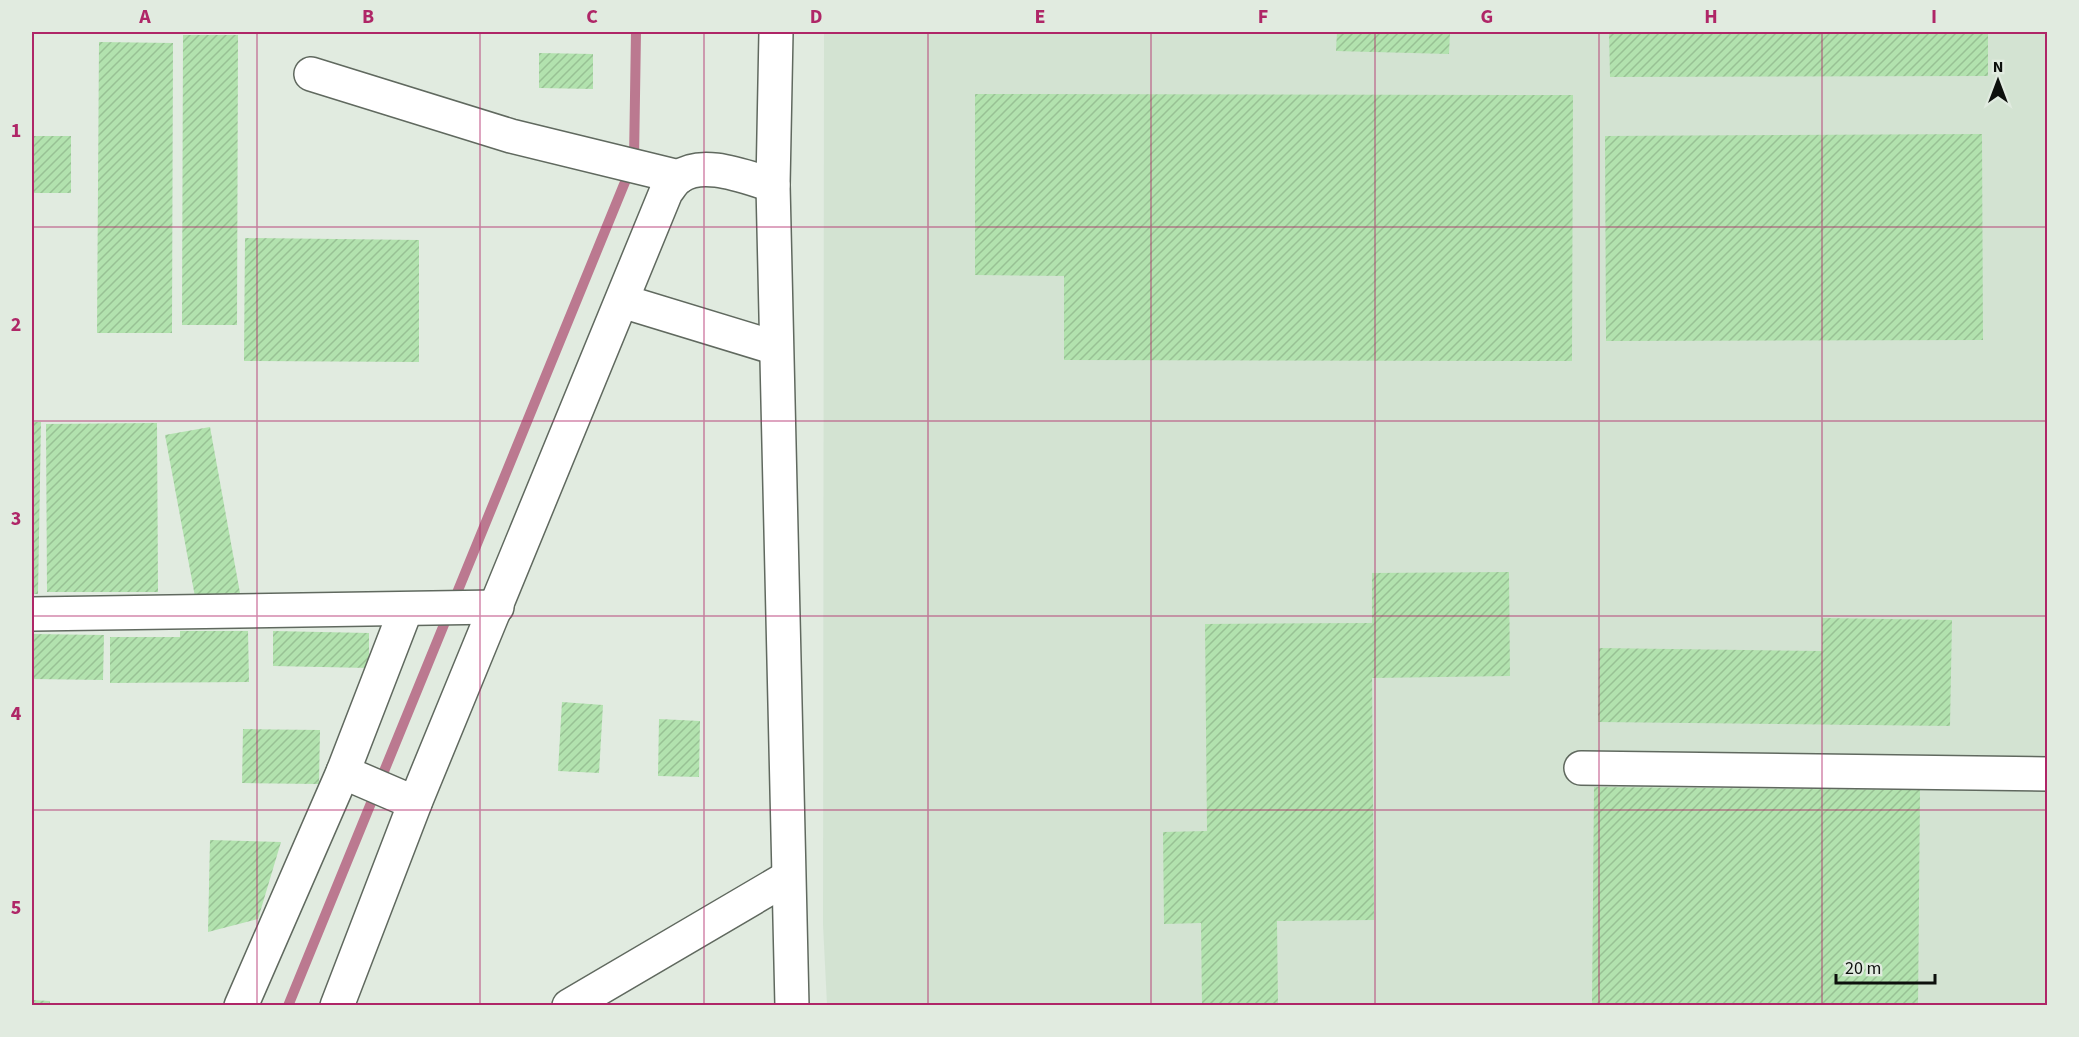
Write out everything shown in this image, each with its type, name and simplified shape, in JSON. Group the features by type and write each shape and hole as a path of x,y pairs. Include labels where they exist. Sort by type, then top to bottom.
{"street":[{"path":"776,32 773,184 787,878 792,1005"},
{"path":"311,74 511,136 679,177"},
{"path":"241,1005 352,776 452,608 622,301 666,192 679,177 697,170 719,171 773,184"},
{"path":"622,301 776,348"},
{"path":"32,614 452,608"},
{"path":"337,1005 405,799 452,608"},
{"path":"1581,768 2048,774"},
{"path":"352,776 405,799"},
{"path":"569,1005 787,878"}],"shaded area":[{"path":"824,32 2047,32 2047,1005 827,1005 823,925"}],"building":[{"path":"1337,32 1450,32 1449,54 1336,51"},
{"path":"1609,32 1988,32 1988,76 1610,77"},
{"path":"183,35 238,35 237,325 182,325"},
{"path":"99,42 173,43 172,333 97,333"},
{"path":"539,53 593,54 593,89 539,88"},
{"path":"975,94 1573,95 1572,361 1064,360 1064,276 975,275"},
{"path":"1982,134 1983,340 1606,341 1605,136"},
{"path":"32,136 71,136 71,193 32,193"},
{"path":"245,238 419,240 419,362 244,361"},
{"path":"32,422 41,422 38,594 32,594"},
{"path":"157,423 158,592 47,592 46,424"},
{"path":"210,427 240,593 196,602 165,435"},
{"path":"1509,572 1510,676 1372,678 1374,920 1277,921 1278,1006 1202,1006 1201,923 1164,924 1163,832 1207,831 1205,624 1372,623 1372,573"},
{"path":"1822,618 1952,620 1950,726 1598,722 1599,648 1822,651"},
{"path":"180,631 248,631 249,682 110,683 110,637 180,637"},
{"path":"273,631 369,633 369,668 273,666"},
{"path":"32,634 104,635 103,680 32,679"},
{"path":"562,702 603,705 599,773 558,771"},
{"path":"659,719 700,721 699,777 658,776"},
{"path":"243,729 320,730 319,784 242,783"},
{"path":"1594,787 1920,790 1918,1006 1592,1006"},
{"path":"210,840 281,842 258,919 208,932"},
{"path":"32,1000 50,1001 50,1006 32,1006"}],"waterway":[{"path":"288,1006 634,160 636,32"}]}
